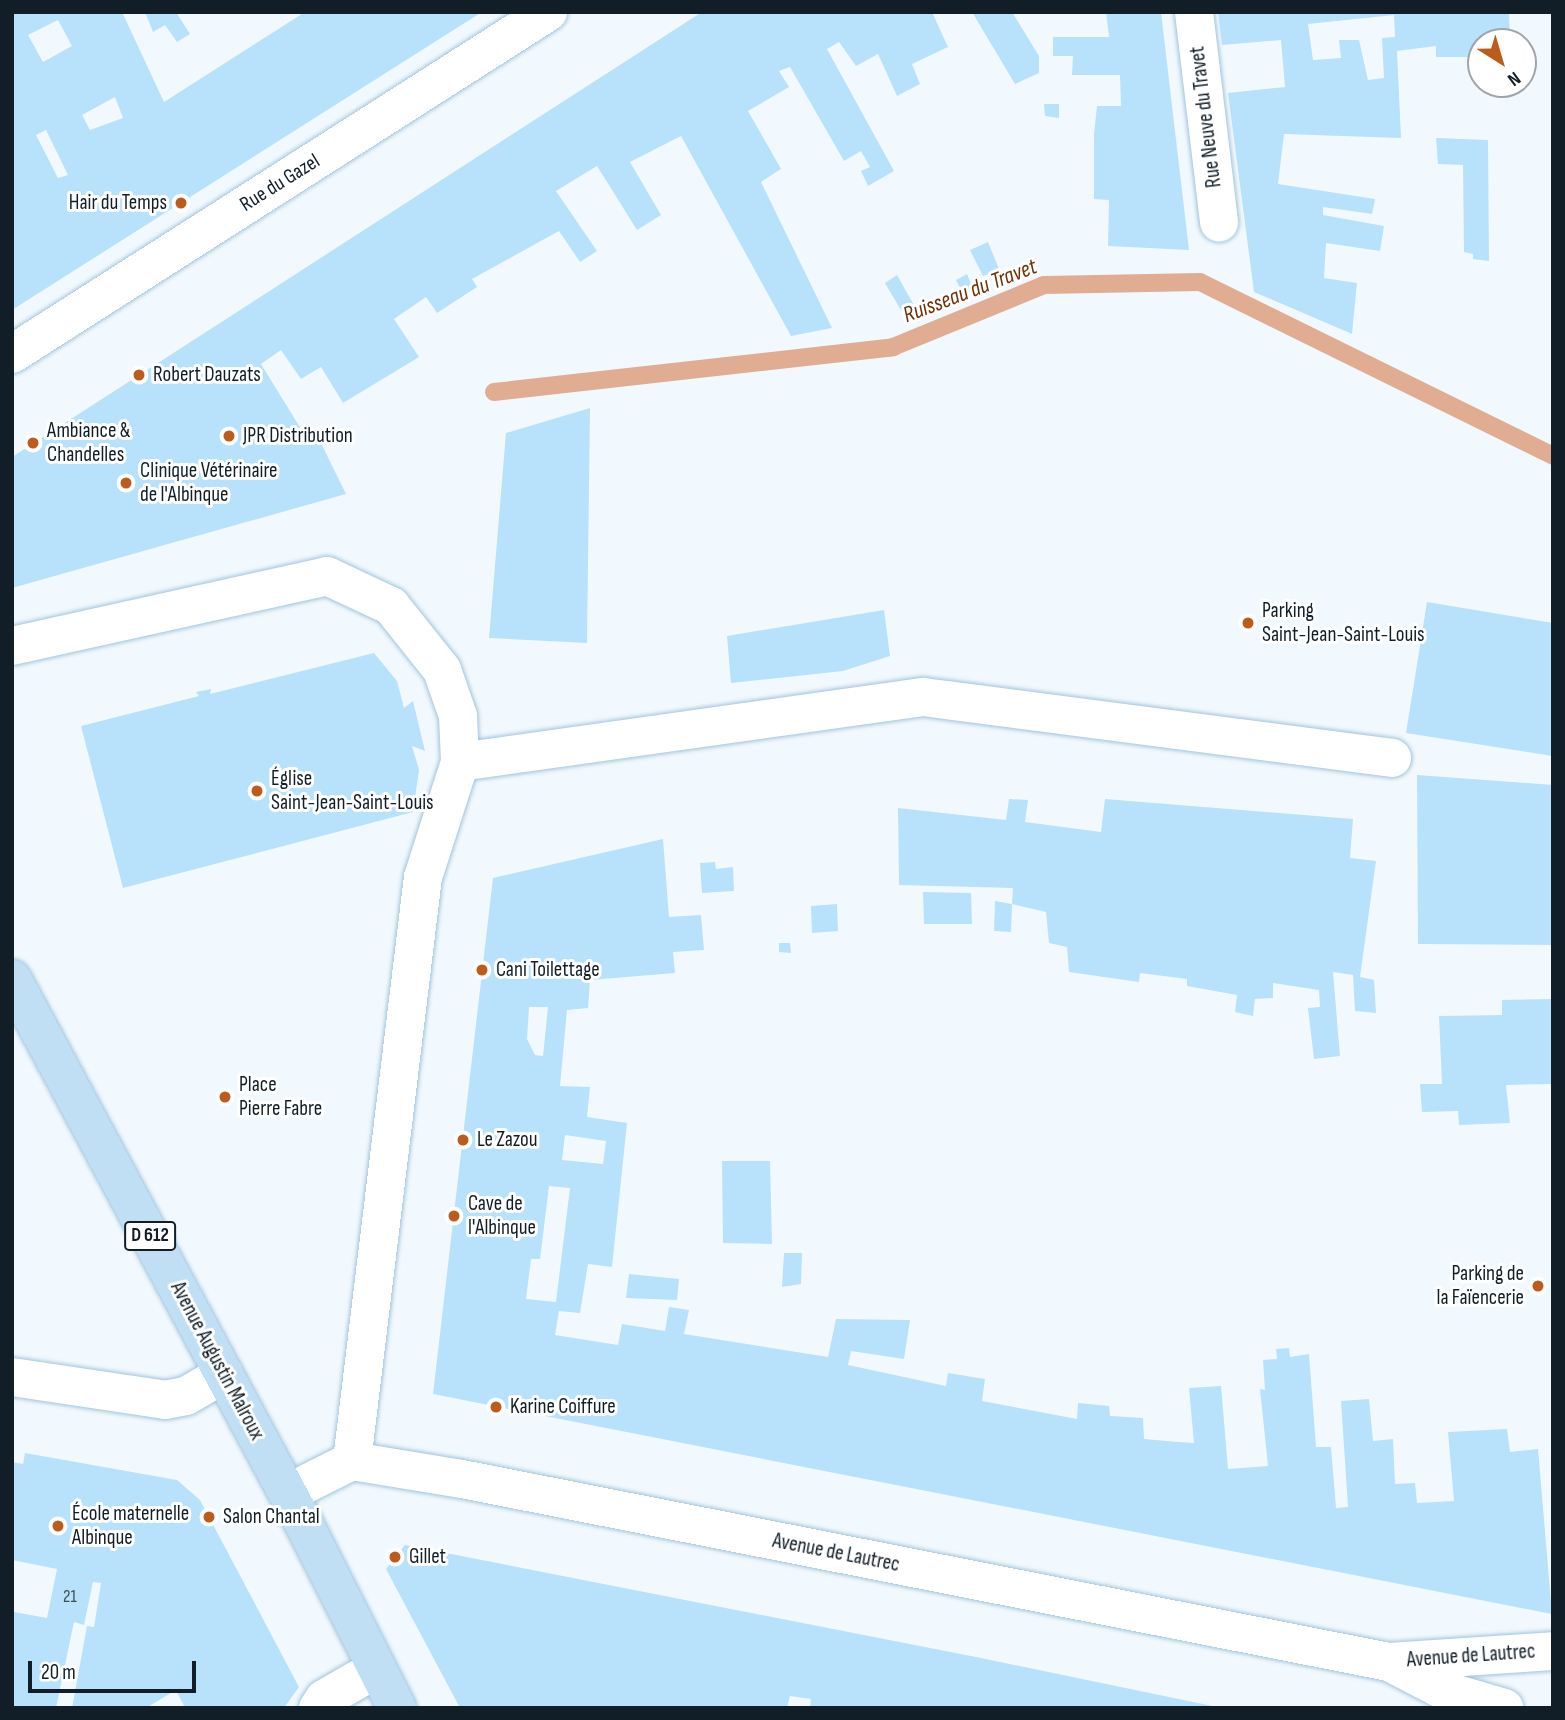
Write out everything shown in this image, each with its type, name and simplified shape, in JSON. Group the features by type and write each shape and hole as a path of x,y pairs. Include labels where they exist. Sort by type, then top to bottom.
{"main road":[{"name":"Avenue Augustin Malroux","path":"12,979 288,1493 397,1708"}],"street":[{"name":"Rue du Gazel","path":"12,354 548,12"},
{"name":"Rue Neuve du Travet","path":"1194,12 1219,223"},
{"path":"12,646 327,576 391,606 419,637 442,670 458,716 460,762 423,877 352,1461 288,1493"},
{"path":"460,762 923,697 1392,758"},
{"path":"12,1377 118,1396 165,1400 186,1396 224,1374"},
{"name":"Avenue de Lautrec","path":"352,1461 462,1479 1389,1662 1553,1651"},
{"name":"Avenue de Lautrec","path":"1389,1662 1443,1690 1503,1708"},
{"path":"318,1708 324,1699 376,1669"}],"building":[{"path":"12,12 122,12 164,102 305,12 482,12 12,310","holes":["58,20 72,46 43,62 28,35","115,97 123,118 90,130 82,115","46,130 68,175 58,178 36,135"]},
{"path":"145,12 176,12 190,34 177,42 165,25 153,32"},
{"path":"702,12 932,12 948,47 912,64 920,84 897,96 878,54 856,66 839,42 827,49 894,171 868,186 861,171 870,167 861,151 844,161 790,67 779,71 789,87 748,111 781,169 761,182 832,328 791,336 681,136 630,162 661,215 637,230 597,166 556,191 597,251 580,262 559,231 472,279 477,287 437,313 426,297 394,319 419,357 343,403 321,367 301,379 281,350 261,364 309,442 318,437 346,494 12,588 12,457"},
{"path":"972,12 1012,12 1039,56 1039,73 1015,84"},
{"path":"1106,12 1161,12 1189,250 1108,246 1109,200 1094,199 1094,134 1097,106 1121,106 1120,75 1072,75 1073,56 1053,56 1053,37 1109,37"},
{"path":"1218,12 1509,12 1510,28 1467,28 1467,57 1436,57 1436,46 1397,51 1401,138 1284,134 1278,184 1375,199 1372,214 1323,207 1323,215 1384,226 1380,251 1326,243 1324,278 1357,283 1352,334 1254,292 1228,93 1285,87 1281,40 1222,45","holes":["1394,15 1395,37 1382,38 1384,78 1368,80 1359,40 1339,40 1341,58 1313,60 1308,24"]},
{"path":"1044,104 1059,104 1059,118 1045,116"},
{"path":"1436,138 1488,140 1489,261 1473,259 1473,254 1464,252 1463,165 1438,164"},
{"path":"988,242 999,269 983,276 970,250"},
{"path":"967,274 972,286 962,292 956,280"},
{"path":"897,275 915,307 902,312 885,283"},
{"path":"590,408 587,643 489,638 506,433"},
{"path":"1427,602 1553,623 1553,756 1406,733"},
{"path":"884,610 890,656 843,671 731,683 727,636"},
{"name":"Église Saint-Jean-Saint-Louis","path":"374,653 397,681 404,708 413,701 425,751 412,746 419,770 413,812 123,888 81,726 199,696 196,692 211,689 210,694"},
{"path":"1417,775 1553,785 1553,945 1418,944"},
{"path":"1009,799 1028,800 1025,822 1101,832 1105,799 1353,819 1350,858 1376,861 1360,977 1374,980 1376,1013 1355,1011 1353,975 1333,972 1340,1056 1314,1059 1308,1008 1320,1007 1319,990 1273,983 1273,998 1255,999 1253,1016 1235,1012 1237,995 1187,986 1187,979 1140,973 1139,982 1069,972 1067,947 1049,943 1046,912 1012,904 1013,888 899,885 898,808 1006,820"},
{"path":"663,839 669,917 701,915 704,950 673,952 675,973 590,980 588,1008 567,1010 560,1086 590,1087 587,1117 627,1123 612,1267 588,1264 580,1313 559,1311 555,1335 618,1345 622,1324 665,1331 669,1307 689,1310 684,1334 828,1357 836,1319 910,1320 904,1359 851,1351 848,1365 946,1386 948,1373 985,1379 982,1401 1077,1419 1078,1403 1109,1406 1110,1416 1143,1418 1144,1439 1194,1443 1189,1388 1221,1386 1228,1469 1268,1466 1260,1389 1265,1390 1263,1360 1277,1359 1276,1349 1289,1348 1290,1357 1309,1354 1316,1447 1331,1447 1336,1508 1348,1507 1341,1401 1369,1399 1373,1441 1393,1439 1395,1484 1415,1483 1417,1503 1454,1501 1448,1432 1507,1429 1510,1452 1538,1449 1552,1614 433,1394 493,878","holes":["529,1007 548,1007 543,1056 535,1055 527,1039","565,1135 606,1141 603,1164 562,1160","549,1186 570,1188 556,1302 526,1299 531,1259 540,1259"]},
{"path":"715,862 716,869 733,867 734,891 702,893 700,863"},
{"path":"923,892 971,893 972,924 924,924"},
{"path":"995,901 1012,904 1011,932 994,931"},
{"path":"837,904 838,931 812,933 811,906"},
{"path":"779,943 790,943 791,953 779,952"},
{"path":"1553,999 1553,1084 1506,1085 1510,1123 1459,1125 1458,1111 1422,1112 1420,1084 1442,1084 1439,1016 1502,1015 1502,1000"},
{"path":"722,1161 770,1161 772,1244 723,1243"},
{"path":"784,1253 802,1253 801,1284 782,1287"},
{"path":"629,1274 679,1279 677,1300 626,1298"},
{"path":"25,1453 177,1480 200,1500 299,1687 284,1708 185,1708 176,1690 146,1708 72,1708 87,1626 94,1627 101,1583 93,1582 84,1625 74,1622 56,1708 12,1708 14,1612 47,1618 57,1569 12,1560 12,1462 23,1464"},
{"path":"405,1545 1222,1708 810,1708 811,1699 790,1696 787,1708 460,1708 386,1569"}],"waterway":[{"name":"Ruisseau du Travet","path":"494,392 893,347 1044,285 1200,282 1553,456"}],"place":[{"name":"Hair du Temps","path":"181,203"},
{"name":"Robert Dauzats","path":"139,375"},
{"name":"JPR Distribution","path":"229,436"},
{"name":"Ambiance & Chandelles","path":"33,443"},
{"name":"Clinique Vétérinaire de l'Albinque","path":"126,483"},
{"name":"Parking Saint-Jean-Saint-Louis","path":"1248,623"},
{"name":"Église Saint-Jean-Saint-Louis","path":"257,791"},
{"name":"Cani Toilettage","path":"482,970"},
{"name":"Place Pierre Fabre","path":"225,1097"},
{"name":"Le Zazou","path":"463,1140"},
{"name":"Cave de l'Albinque","path":"454,1216"},
{"name":"Parking de la Faïencerie","path":"1538,1286"},
{"name":"Karine Coiffure","path":"496,1407"},
{"name":"Salon Chantal","path":"209,1517"},
{"name":"École maternelle Albinque","path":"58,1526"},
{"name":"Gillet","path":"395,1557"}]}
